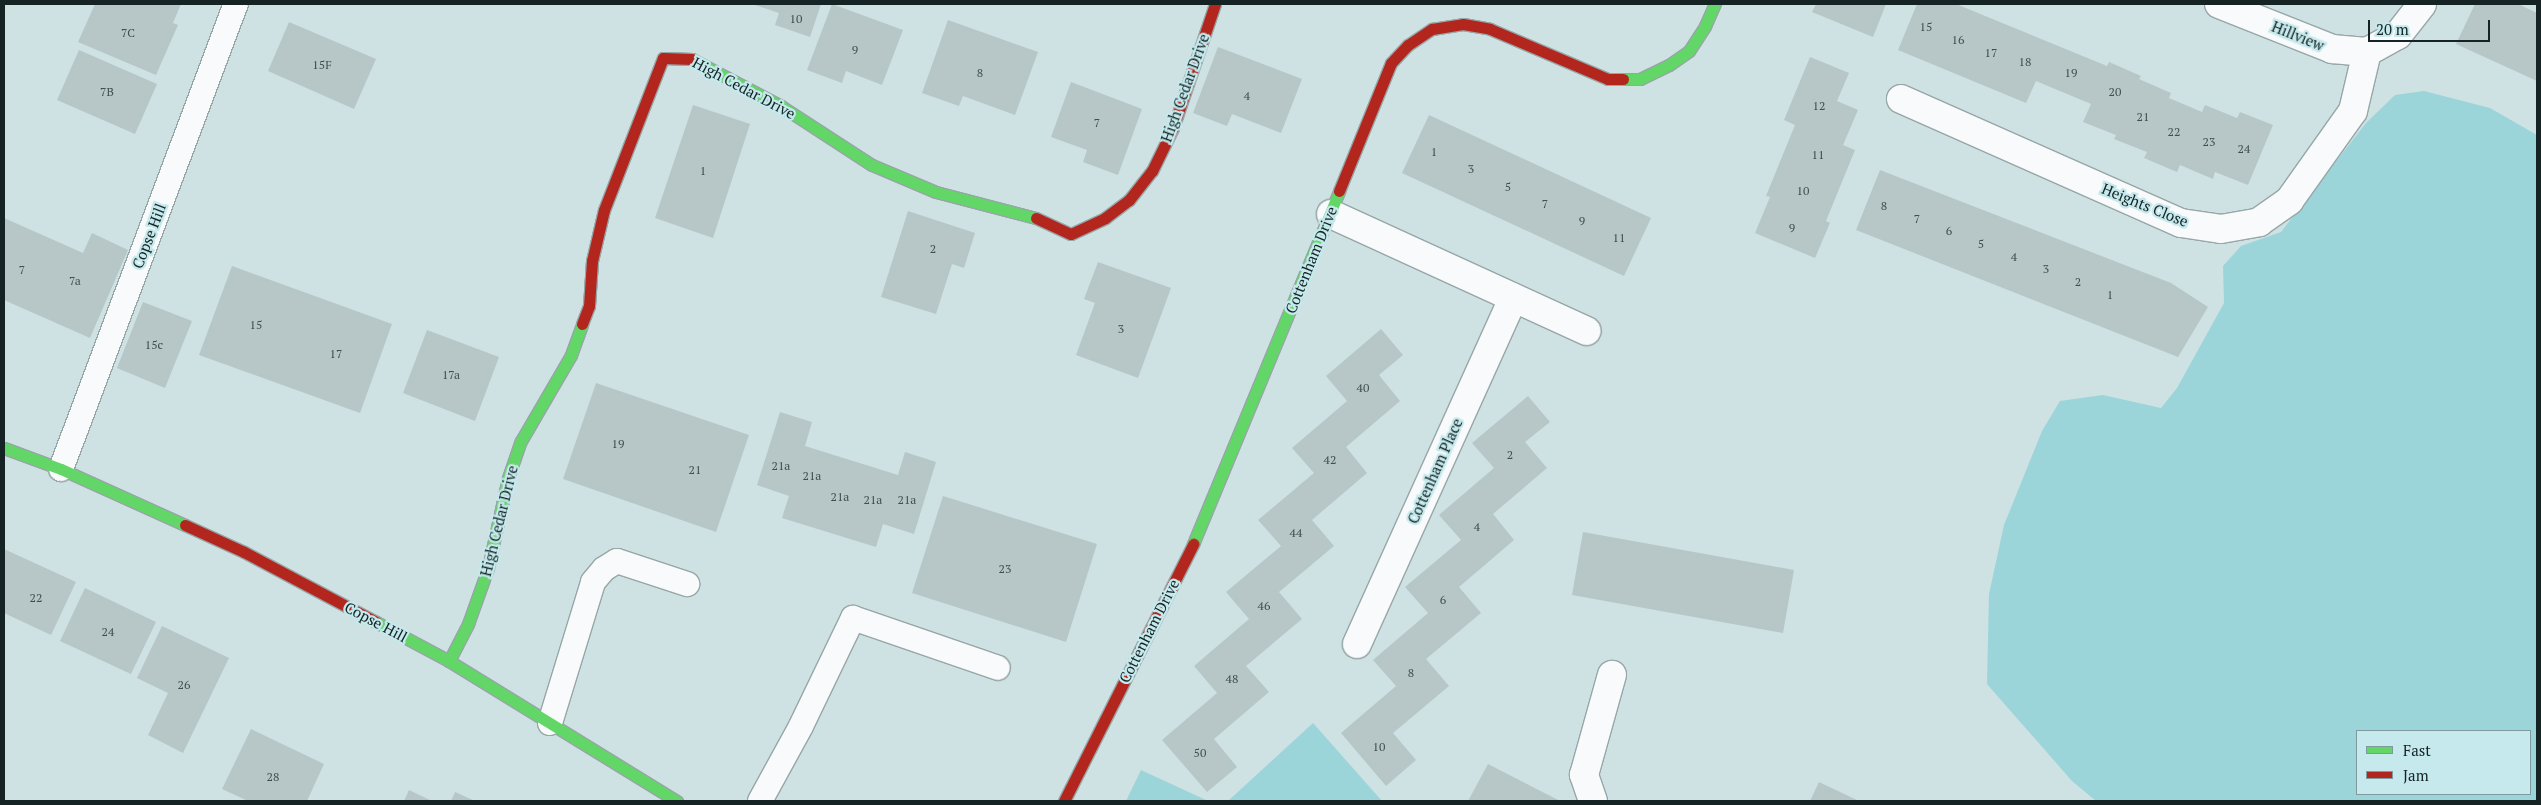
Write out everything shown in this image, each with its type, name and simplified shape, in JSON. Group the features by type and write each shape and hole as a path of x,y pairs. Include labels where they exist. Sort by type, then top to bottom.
{"street":[{"name":"High Cedar Drive","path":"449,661 468,624 488,568 508,478 522,441 570,355 589,306 592,261 604,210 663,58 689,58 710,67 781,106 872,165 936,192 1029,215 1072,234 1105,218 1130,200 1152,171 1173,128 1215,4"},
{"name":"Cottenham Drive","path":"1064,801 1200,531 1391,63 1408,45 1432,29 1463,24 1490,29 1608,79 1640,78 1669,66 1690,51 1706,26 1714,4"},
{"name":"Hillview","path":"2219,4 2332,49 2367,52"},
{"path":"2367,52 2398,35 2422,4"},
{"name":"Heights Close","path":"1901,99 2182,223 2221,229 2259,222 2288,201 2353,111 2367,52"},
{"path":"1330,214 1587,331"},
{"name":"Cottenham Place","path":"1357,644 1513,298"},
{"name":"Copse Hill","path":"4,448 61,469 244,552 449,661 677,801"},
{"path":"1593,801 1584,775 1612,675"}],"lane":[{"name":"Copse Hill","path":"61,469 236,4"},
{"path":"550,723 593,582 604,569 617,561 687,584"},
{"path":"760,801 801,726 853,618 998,668"}],"shaded area":[{"path":"2424,91 2490,108 2537,135 2537,801 2096,801 2072,781 1987,684 1989,594 2004,525 2042,431 2060,401 2103,395 2161,408 2177,388 2224,303 2223,266 2241,246 2281,232 2366,123 2395,95"},
{"path":"1313,723 1382,801 1228,801"},
{"path":"1141,770 1208,801 1126,801"}],"building":[{"path":"95,4 181,4 173,23 178,25 156,75 78,42"},
{"path":"752,4 821,4 810,37 775,25 779,13"},
{"path":"832,4 903,30 882,85 846,71 842,83 807,70"},
{"path":"1816,4 1886,4 1873,37 1812,12"},
{"path":"1917,4 1956,4 2107,66 2109,62 2141,76 2139,79 2171,93 2169,98 2202,112 2205,105 2237,118 2240,112 2273,125 2248,185 2215,172 2213,179 2180,165 2177,172 2144,158 2147,152 2114,139 2116,135 2083,122 2091,104 2036,81 2026,103 1898,50"},
{"path":"2475,4 2518,4 2537,13 2537,81 2456,44"},
{"path":"948,20 1038,52 1015,115 963,96 959,106 922,93"},
{"path":"289,22 376,59 354,109 268,71"},
{"path":"1218,47 1302,79 1281,133 1232,114 1227,126 1193,113"},
{"path":"79,50 157,84 135,134 57,100"},
{"path":"1810,57 1849,73 1837,101 1858,110 1843,145 1855,150 1826,221 1830,223 1815,258 1755,233 1770,197 1766,196 1795,125 1784,120"},
{"path":"1071,82 1142,109 1118,175 1083,162 1087,150 1051,137"},
{"path":"693,105 750,124 713,238 655,218"},
{"path":"1429,115 1651,218 1624,276 1402,173"},
{"path":"1880,170 2171,283 2208,307 2178,357 1856,230"},
{"path":"908,211 975,233 964,268 952,264 936,314 881,297"},
{"path":"4,218 83,253 92,233 128,250 90,338 4,300"},
{"path":"1098,262 1171,288 1138,378 1076,355 1095,303 1084,299"},
{"path":"232,266 392,324 360,413 199,355"},
{"path":"143,302 192,321 165,388 117,368"},
{"path":"1381,329 1403,355 1379,375 1400,401 1346,447 1367,473 1312,520 1334,546 1279,592 1302,619 1246,666 1269,692 1214,739 1237,767 1207,792 1162,740 1217,693 1194,666 1249,619 1226,592 1281,546 1258,520 1314,473 1292,448 1347,401 1326,376"},
{"path":"427,330 499,357 475,421 403,393"},
{"path":"596,383 749,435 716,532 563,479"},
{"path":"1528,396 1550,422 1525,442 1547,468 1493,514 1514,540 1459,587 1481,613 1426,659 1449,686 1393,733 1416,760 1386,786 1341,733 1396,686 1373,660 1428,613 1405,587 1461,540 1439,515 1494,468 1472,443"},
{"path":"780,412 812,422 805,446 898,475 905,452 936,462 914,534 883,524 876,547 782,518 789,496 757,485"},
{"path":"943,496 1097,544 1066,642 912,593"},
{"path":"1583,532 1794,570 1783,633 1572,595"},
{"path":"4,549 76,582 51,635 4,613"},
{"path":"85,588 156,622 131,674 60,641"},
{"path":"162,626 229,658 183,753 148,735 168,693 137,678"},
{"path":"251,729 324,764 307,801 248,801 222,789"},
{"path":"1488,764 1560,801 1468,801"},
{"path":"1819,782 1859,801 1810,801"},
{"path":"409,790 432,801 404,801"},
{"path":"455,792 475,801 451,801"}],"traffic: fast":[{"path":"1623,79 1640,79 1669,65 1689,51 1705,26 1715,4"},
{"path":"692,59 781,106 872,165 936,192 1036,218"},
{"path":"1193,544 1339,191"},
{"path":"449,661 468,624 488,568 508,478 521,441 571,355 582,324"},
{"path":"4,448 61,469 185,525"},
{"path":"376,622 449,661 677,801"}],"traffic: jam":[{"path":"1036,218 1071,234 1105,218 1129,200 1152,171 1173,128 1215,4"},
{"path":"1339,191 1391,63 1408,45 1432,29 1463,24 1490,29 1608,79 1623,79"},
{"path":"582,324 589,306 592,261 604,210 663,58 692,59"},
{"path":"185,525 244,552 376,622"},
{"path":"1064,801 1193,544"}]}
